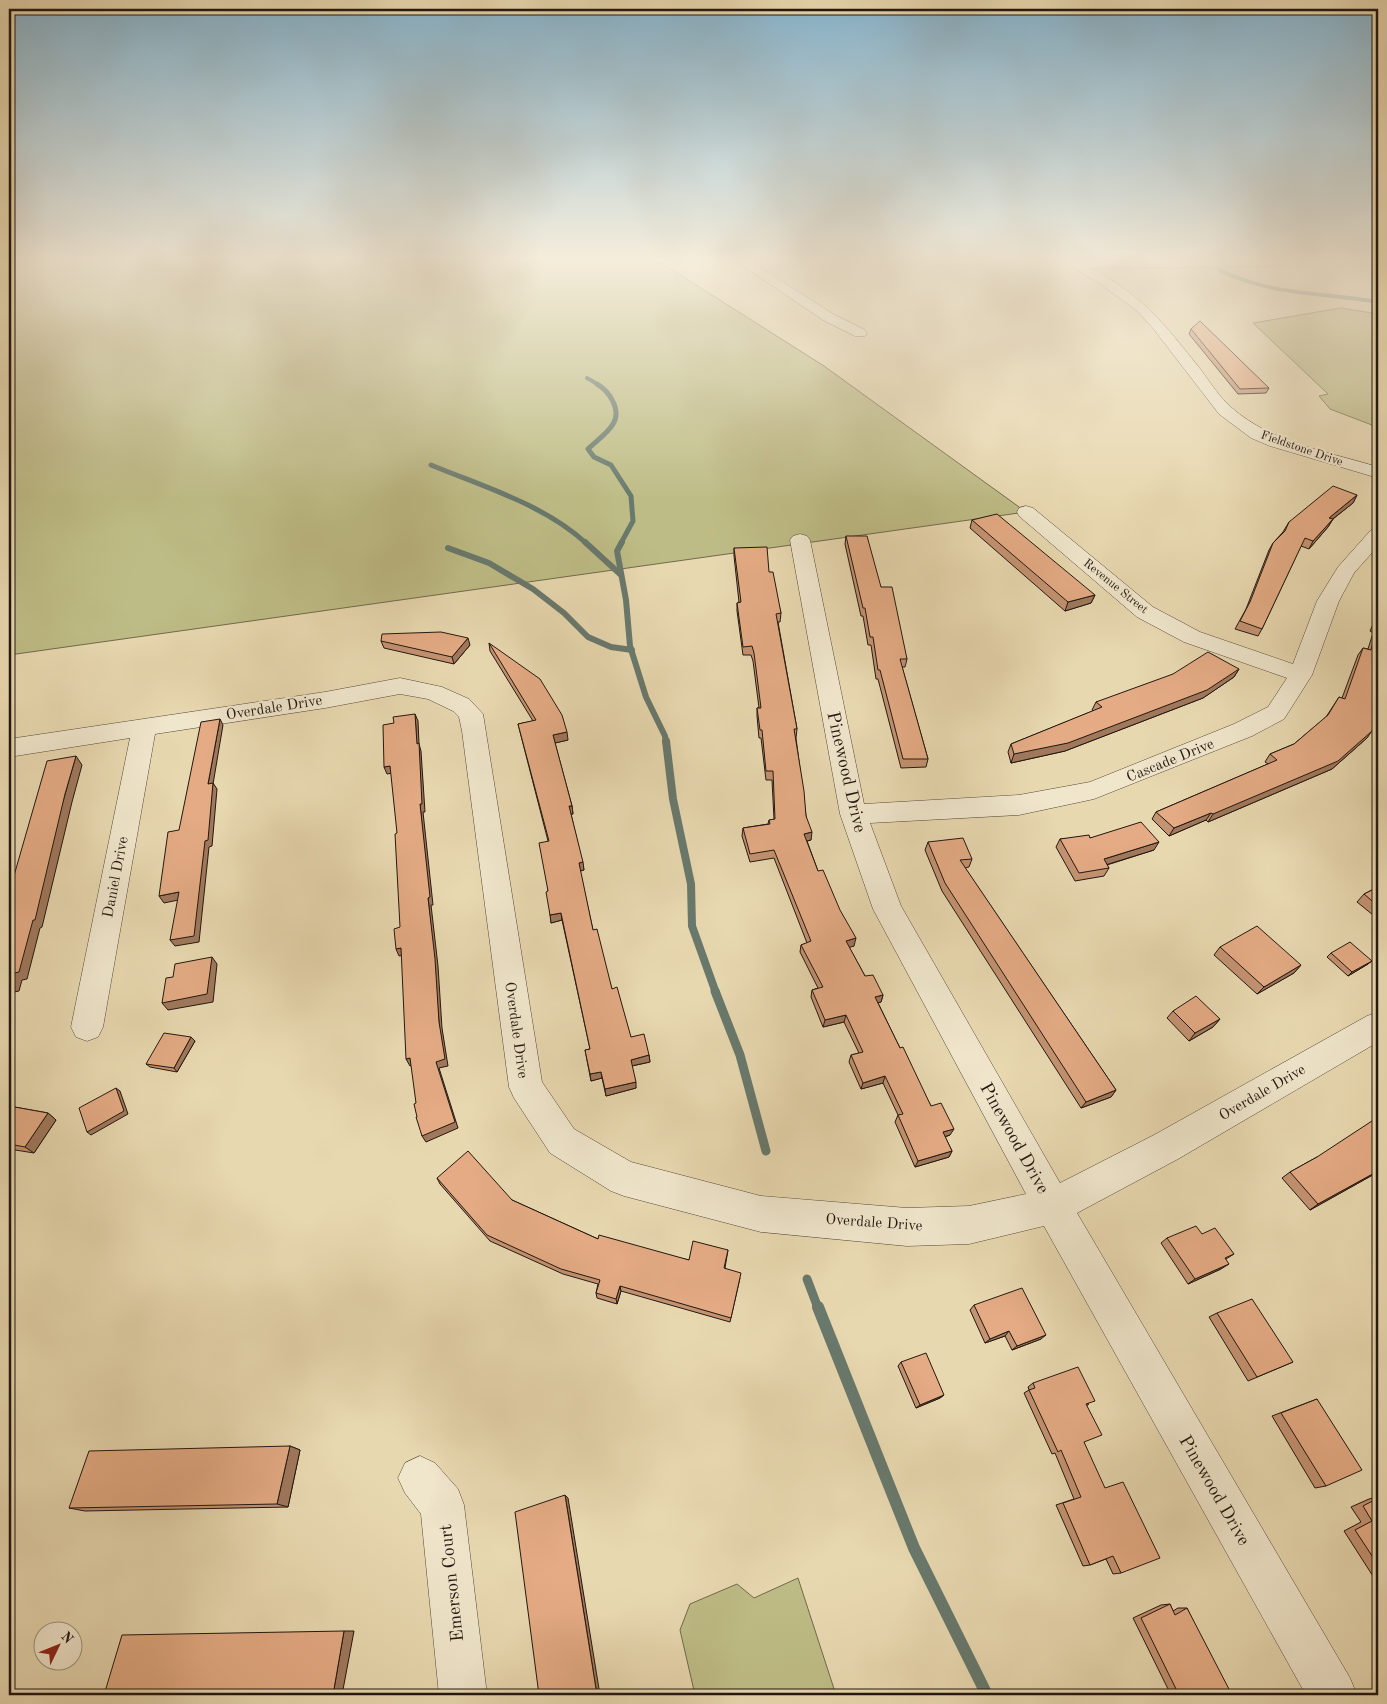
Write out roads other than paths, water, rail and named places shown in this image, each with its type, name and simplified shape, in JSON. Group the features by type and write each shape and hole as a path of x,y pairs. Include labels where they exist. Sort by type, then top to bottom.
{"street":[{"name":"Fieldstone Drive","path":"1168,339 1225,411 1258,434 1276,442 1378,472"},
{"name":"Revenue Street","path":"1026,512 1145,612 1192,637 1301,675"},
{"name":"Cascade Drive","path":"853,814 1018,805 1094,790 1243,730 1276,713 1301,675 1328,602 1346,571 1378,534"},
{"name":"Pinewood Drive","path":"800,540 853,814 887,909 1053,1206 1333,1695"},
{"name":"Overdale Drive","path":"9,748 325,700 400,686 434,692 461,705 471,714 526,1087 562,1141 624,1178 762,1214 907,1226 969,1225 1053,1206 1166,1147 1378,1026"},
{"name":"Daniel Drive","path":"87,1027 144,727"},
{"name":"Emerson Court","path":"420,1478 442,1505 464,1695"}],"waterway":[{"path":"587,378 599,385"},
{"path":"597,384 610,396 616,413 613,424 608,431 588,449 594,457 611,465 631,496 633,521 621,543"},
{"path":"431,465 532,507 551,517 586,543"},
{"path":"585,542 620,574"},
{"path":"622,542 617,551 626,600 631,650"},
{"path":"448,548 489,563 533,589 564,613 588,637 611,647 631,650"},
{"path":"631,650 646,697 665,736 666,742"},
{"path":"666,741 673,799 691,884 692,926 716,993"},
{"path":"715,991 740,1055 766,1151"},
{"path":"807,1279 818,1308"},
{"path":"818,1307 914,1548 987,1695"}]}
